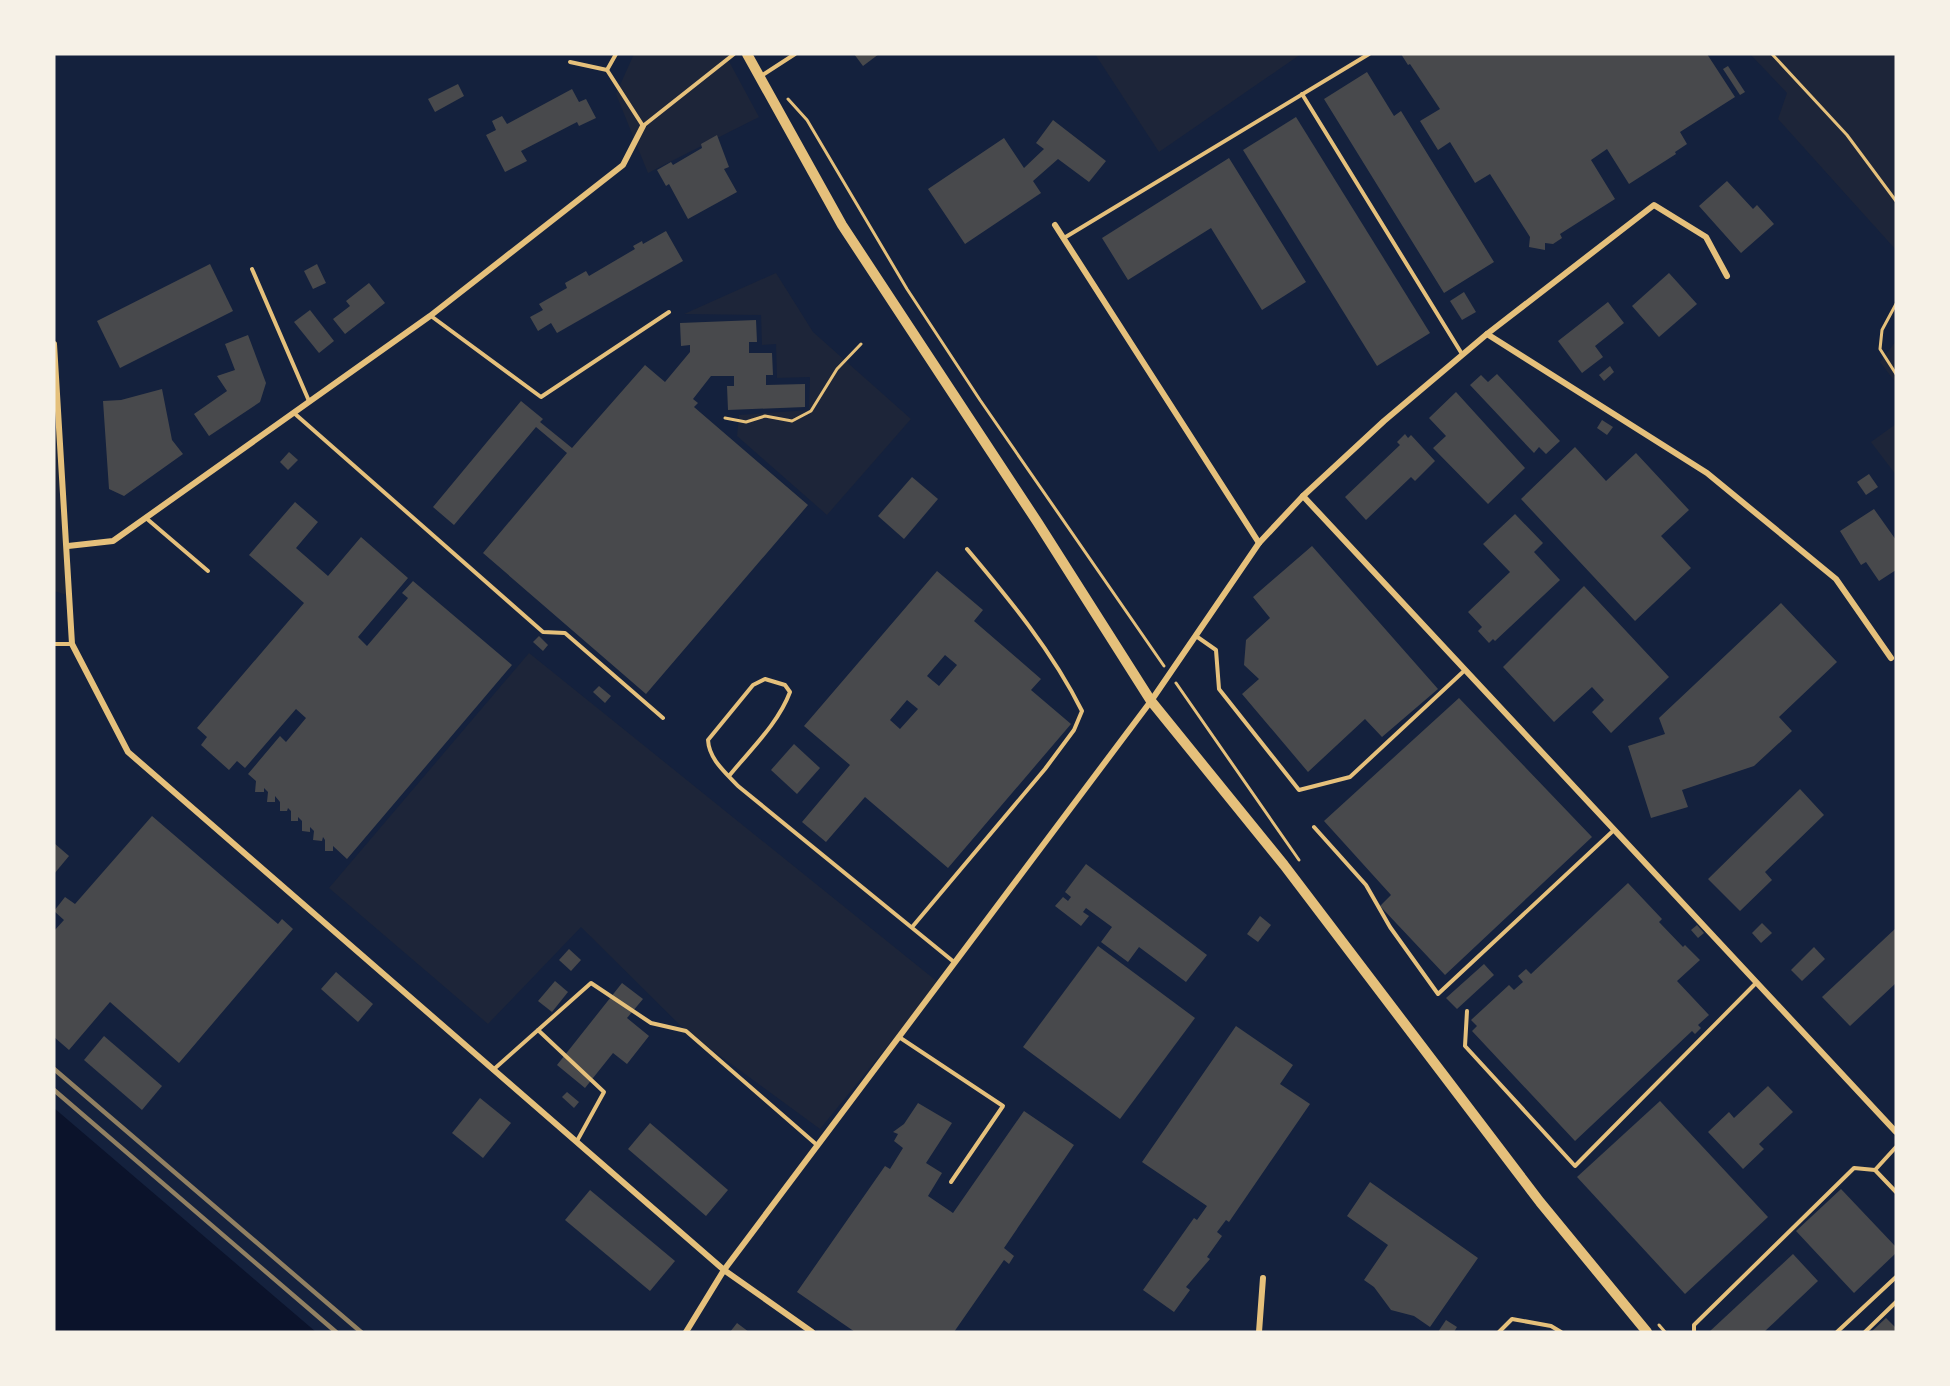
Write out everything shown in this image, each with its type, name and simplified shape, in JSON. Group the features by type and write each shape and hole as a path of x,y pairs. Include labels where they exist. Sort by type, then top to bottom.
{"main road":[{"path":"747,54 842,225 1038,523 1151,701 1291,875 1540,1202 1647,1332"}],"street":[{"path":"68,546 113,542 430,316 623,165 643,126"},
{"path":"686,1332 724,1270 1151,701 1259,543 1303,496 1486,334 1654,206 1706,237 1727,276"},
{"path":"1055,225 1259,543"},
{"path":"1486,334 1715,480 1836,579 1891,658"},
{"path":"54,344 68,546 72,644 128,752 724,1270 812,1332"},
{"path":"1303,496 1896,1132"},
{"path":"1259,1332 1263,1278"}],"lane":[{"path":"607,70 616,54"},
{"path":"570,62 607,70 643,126 734,54"},
{"path":"760,77 795,54"},
{"path":"1064,238 1369,54"},
{"path":"1302,94 1462,354"},
{"path":"252,269 309,402"},
{"path":"430,316 540,397 669,312"},
{"path":"294,412 543,632 565,633 663,718"},
{"path":"146,518 208,571"},
{"path":"913,926 1045,769 1074,730 1082,711 1068,682 1023,616 967,549"},
{"path":"1196,636 1216,650 1219,689 1299,790 1350,777 1465,670"},
{"path":"54,644 72,644"},
{"path":"729,776 782,707 790,692 785,685 765,680 753,685 708,740 708,750 729,776 955,962"},
{"path":"1314,827 1366,885 1390,927 1438,994 1614,830"},
{"path":"493,1070 591,983 651,1023 686,1031 818,1145"},
{"path":"1467,1011 1465,1046 1575,1166 1757,983"},
{"path":"538,1030 604,1092 576,1142"},
{"path":"899,1037 1003,1106 951,1182"},
{"path":"1875,1170 1896,1147"},
{"path":"1694,1332 1694,1325 1854,1168 1875,1170 1896,1192"},
{"path":"1837,1332 1896,1277"},
{"path":"1865,1332 1896,1302"},
{"path":"1499,1332 1512,1319 1551,1326 1561,1332"}],"path":[{"path":"1772,54 1847,135 1896,201"},
{"path":"786,96 807,120 907,289 980,400 1306,869"},
{"path":"1896,304 1882,330 1880,350 1896,374"},
{"path":"725,418 746,422 765,416 792,421 811,411 837,369 861,344"},
{"path":"1654,1319 1665,1332"}],"shaded area":[{"path":"634,54 725,54 759,117 648,173 616,94"},
{"path":"1095,54 1301,54 1159,152"},
{"path":"1750,54 1896,54 1896,250 1778,119 1787,93"},
{"path":"776,273 813,332 911,419 827,515 737,436 739,415 809,410 810,377 777,378 776,344 762,345 761,315 684,314"},
{"path":"1896,341 1896,383 1880,362"},
{"path":"54,344 70,596 54,591"},
{"path":"1896,424 1896,475 1871,442"},
{"path":"529,653 939,983 820,1129 686,1031 581,927 488,1024 329,888"},
{"path":"54,1108 316,1332 54,1332"}],"building":[{"path":"854,54 879,54 863,66"},
{"path":"1401,54 1707,54 1735,97 1680,132 1687,144 1675,152 1676,154 1629,184 1607,149 1591,160 1615,199 1560,234 1562,238 1553,244 1545,243 1545,250 1529,247 1530,237 1490,174 1475,183 1450,142 1438,150 1420,121 1440,109"},
{"path":"1728,66 1745,92 1740,95 1723,69"},
{"path":"1367,72 1394,116 1401,111 1494,262 1444,293 1324,99"},
{"path":"458,84 464,96 435,112 428,99"},
{"path":"572,89 579,102 586,99 596,118 579,126 577,122 521,151 527,161 505,172 486,135 496,130 492,121 502,116 507,124"},
{"path":"1296,117 1430,333 1377,366 1243,150"},
{"path":"1053,120 1106,161 1089,182 1058,159 1033,181 1041,193 965,244 928,189 1004,138 1024,168 1044,149 1036,143"},
{"path":"717,135 729,167 724,169 737,192 688,219 669,184 666,186 657,170 671,162 673,165 702,148 701,144"},
{"path":"1229,158 1306,282 1262,310 1211,228 1128,280 1102,238"},
{"path":"1727,181 1753,209 1757,205 1774,224 1741,253 1699,206"},
{"path":"666,231 683,261 557,333 551,323 538,331 530,317 543,310 539,304 567,288 565,283 586,271 589,276 635,249 633,246 642,241 643,244"},
{"path":"210,264 233,311 120,368 97,321"},
{"path":"317,264 326,283 313,289 304,271"},
{"path":"1669,273 1697,304 1659,337 1632,306"},
{"path":"369,283 385,303 345,334 333,319 350,306 346,301"},
{"path":"1464,292 1476,312 1462,320 1450,301"},
{"path":"1608,302 1624,323 1595,346 1603,357 1582,373 1558,341"},
{"path":"310,310 334,341 319,353 294,322"},
{"path":"756,320 757,342 749,342 749,353 772,353 773,375 766,375 766,385 805,384 805,407 728,410 727,386 734,386 734,376 711,376 693,399 698,403 694,407 808,505 646,694 483,553 567,453 536,427 454,525 433,507 521,401 543,419 540,422 572,448 645,365 665,382 690,352 690,345 681,346 680,323"},
{"path":"248,335 266,383 260,402 209,436 194,414 227,391 217,376 235,370 225,344"},
{"path":"1610,366 1614,372 1604,381 1599,375"},
{"path":"1497,374 1560,441 1546,454 1539,447 1534,453 1470,385 1481,375 1488,382"},
{"path":"162,389 172,440 183,454 124,496 109,489 103,401 121,400"},
{"path":"1456,392 1525,468 1488,504 1433,448 1446,436 1429,418"},
{"path":"1602,420 1613,427 1607,435 1597,428"},
{"path":"1405,434 1408,438 1411,435 1435,461 1415,481 1411,477 1366,520 1345,497 1400,445 1397,442"},
{"path":"1575,447 1606,481 1636,453 1689,510 1661,536 1691,568 1635,621 1521,499"},
{"path":"289,452 298,460 288,470 280,462"},
{"path":"1869,474 1878,487 1866,495 1857,482"},
{"path":"912,477 938,499 904,539 878,516"},
{"path":"295,502 318,522 296,548 328,576 361,537 408,578 358,637 367,646 408,598 402,593 413,581 512,665 347,859 333,846 333,851 325,851 325,840 323,837 322,841 313,840 314,831 310,827 310,832 302,831 302,821 298,817 298,821 291,821 291,811 288,808 287,811 280,811 280,802 275,796 275,802 267,802 268,792 264,788 264,792 255,792 256,781 248,774 280,736 286,742 306,718 296,709 245,768 237,761 229,770 201,745 207,737 197,728 304,603 249,555"},
{"path":"1874,509 1896,540 1896,570 1879,581 1866,562 1861,565 1840,531"},
{"path":"1515,514 1543,543 1534,552 1560,580 1495,641 1493,639 1489,643 1478,631 1482,627 1468,612 1510,572 1483,544"},
{"path":"1312,546 1438,689 1382,737 1365,719 1308,772 1242,694 1259,679 1244,665 1246,640 1270,618 1253,597"},
{"path":"937,571 983,610 974,621 1041,679 1031,690 1071,724 948,868 865,797 826,842 802,822 850,765 804,726","holes":["945,655 957,665 939,686 927,676","907,700 918,709 900,729 890,720"]},
{"path":"1584,586 1669,677 1611,733 1592,712 1604,700 1592,687 1554,722 1503,667"},
{"path":"1781,603 1837,662 1779,717 1792,731 1754,766 1682,790 1688,807 1651,818 1628,746 1665,734 1659,718"},
{"path":"539,636 548,645 543,651 533,642"},
{"path":"599,686 611,696 605,703 593,692"},
{"path":"1459,698 1592,837 1445,975 1380,906 1391,895 1324,821"},
{"path":"794,744 820,768 797,794 771,770"},
{"path":"1800,789 1824,815 1765,872 1772,880 1740,911 1708,879"},
{"path":"152,816 278,924 282,919 293,929 179,1063 110,1002 69,1050 54,1037 54,931 64,920 54,911 65,897 75,904"},
{"path":"54,843 69,856 54,874"},
{"path":"1086,864 1207,955 1186,982 1139,947 1128,962 1101,942 1112,927 1086,908 1083,912 1089,916 1081,926 1055,906 1063,897 1068,901 1071,897 1065,892"},
{"path":"1628,883 1662,919 1659,922 1683,947 1685,945 1700,960 1677,981 1709,1015 1698,1025 1701,1028 1695,1034 1692,1031 1575,1141 1472,1031 1477,1026 1471,1020 1509,985 1514,990 1523,982 1518,976 1526,969 1531,974"},
{"path":"1260,916 1271,925 1258,942 1247,934"},
{"path":"1762,923 1772,933 1761,943 1752,933"},
{"path":"1697,925 1704,933 1698,938 1691,930"},
{"path":"1896,928 1896,983 1850,1026 1822,997"},
{"path":"1098,946 1195,1018 1120,1119 1023,1047"},
{"path":"1814,947 1825,959 1802,981 1791,970"},
{"path":"569,949 581,960 571,971 559,960"},
{"path":"1484,964 1494,975 1457,1009 1446,998"},
{"path":"336,972 373,1004 358,1022 321,989"},
{"path":"555,981 568,992 552,1012 538,1001"},
{"path":"622,983 643,999 627,1018 649,1036 627,1064 613,1053 585,1088 557,1065"},
{"path":"1236,1026 1293,1065 1280,1084 1310,1104 1229,1222 1226,1220 1217,1232 1222,1236 1207,1257 1210,1259 1186,1287 1190,1290 1174,1312 1143,1290 1194,1218 1197,1220 1207,1206 1142,1162"},
{"path":"104,1036 162,1086 142,1110 84,1060"},
{"path":"1768,1086 1793,1112 1759,1144 1764,1149 1743,1169 1708,1132 1729,1112 1734,1118"},
{"path":"567,1092 579,1102 574,1108 562,1097"},
{"path":"480,1098 511,1123 483,1158 452,1133"},
{"path":"1660,1101 1768,1217 1685,1294 1577,1177"},
{"path":"918,1103 952,1123 926,1163 942,1173 928,1196 953,1213 1024,1111 1074,1145 1004,1248 1014,1256 1009,1264 1004,1260 954,1332 855,1332 797,1292 885,1166 890,1169 903,1148 894,1141 898,1134 893,1132 904,1124"},
{"path":"650,1123 728,1190 706,1216 628,1149"},
{"path":"1370,1182 1478,1258 1430,1327 1414,1316 1391,1310 1374,1287 1364,1280 1388,1245 1347,1216"},
{"path":"1841,1189 1896,1247 1896,1253 1854,1293 1796,1231"},
{"path":"590,1190 675,1261 650,1291 565,1220"},
{"path":"1793,1254 1818,1281 1764,1332 1709,1332"},
{"path":"1886,1318 1896,1328 1896,1332 1871,1332"},
{"path":"1446,1320 1457,1327 1454,1332 1438,1332"},
{"path":"737,1323 749,1332 730,1332"}],"railway":[{"path":"54,1069 361,1332"},
{"path":"54,1090 336,1332"}]}
